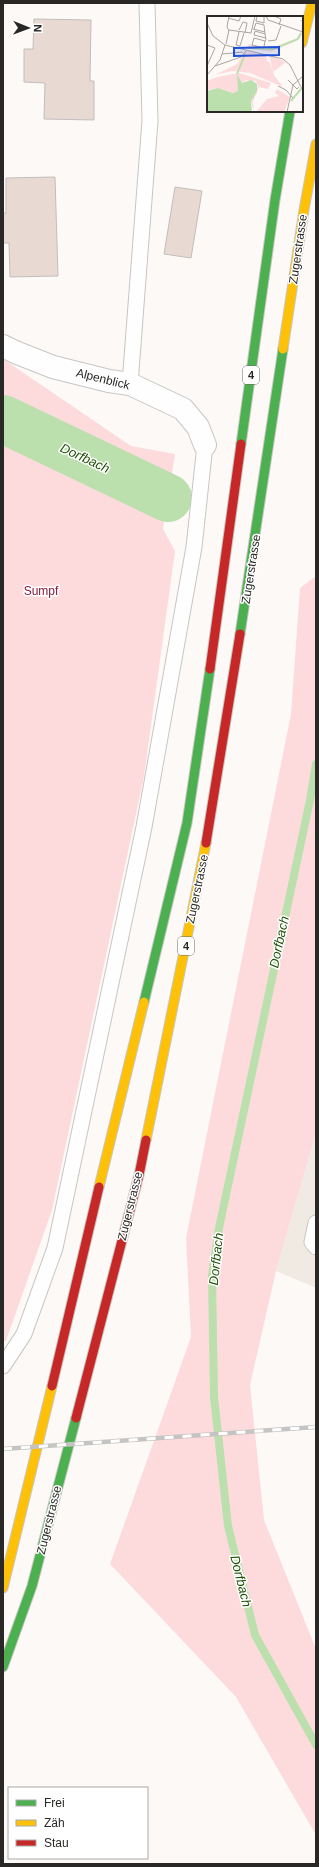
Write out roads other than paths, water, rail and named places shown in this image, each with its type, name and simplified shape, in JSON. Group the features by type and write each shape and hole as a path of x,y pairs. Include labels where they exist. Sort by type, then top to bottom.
{"main road":[{"path":"303,38 308,3"},
{"path":"306,22 312,3"},
{"name":"Zugerstrasse","path":"3,1588 187,823 226,558 275,200 290,112"},
{"name":"Zugerstrasse","path":"3,1667 32,1586 140,1167 210,825 260,508 304,210 316,144"},
{"path":"304,210 316,190"}],"street":[{"name":"Alpenblick","path":"3,346 53,367 110,381 130,384 183,409 198,427 205,445"}],"lane":[{"path":"130,384 150,121 147,3"},
{"path":"3,1366 24,1334 55,1248 144,827 194,547 205,445"},
{"path":"316,1223 312,1242 316,1247"}],"waterway":[{"name":"Dorfbach","path":"3,419 168,498"},
{"name":"Dorfbach","path":"316,764 310,800 219,1228 212,1276 214,1397 228,1526 255,1635 316,1745"}],"railway":[{"path":"3,1449 316,1427"}],"park label":[{"name":"Sumpf","path":"41,591"}]}
